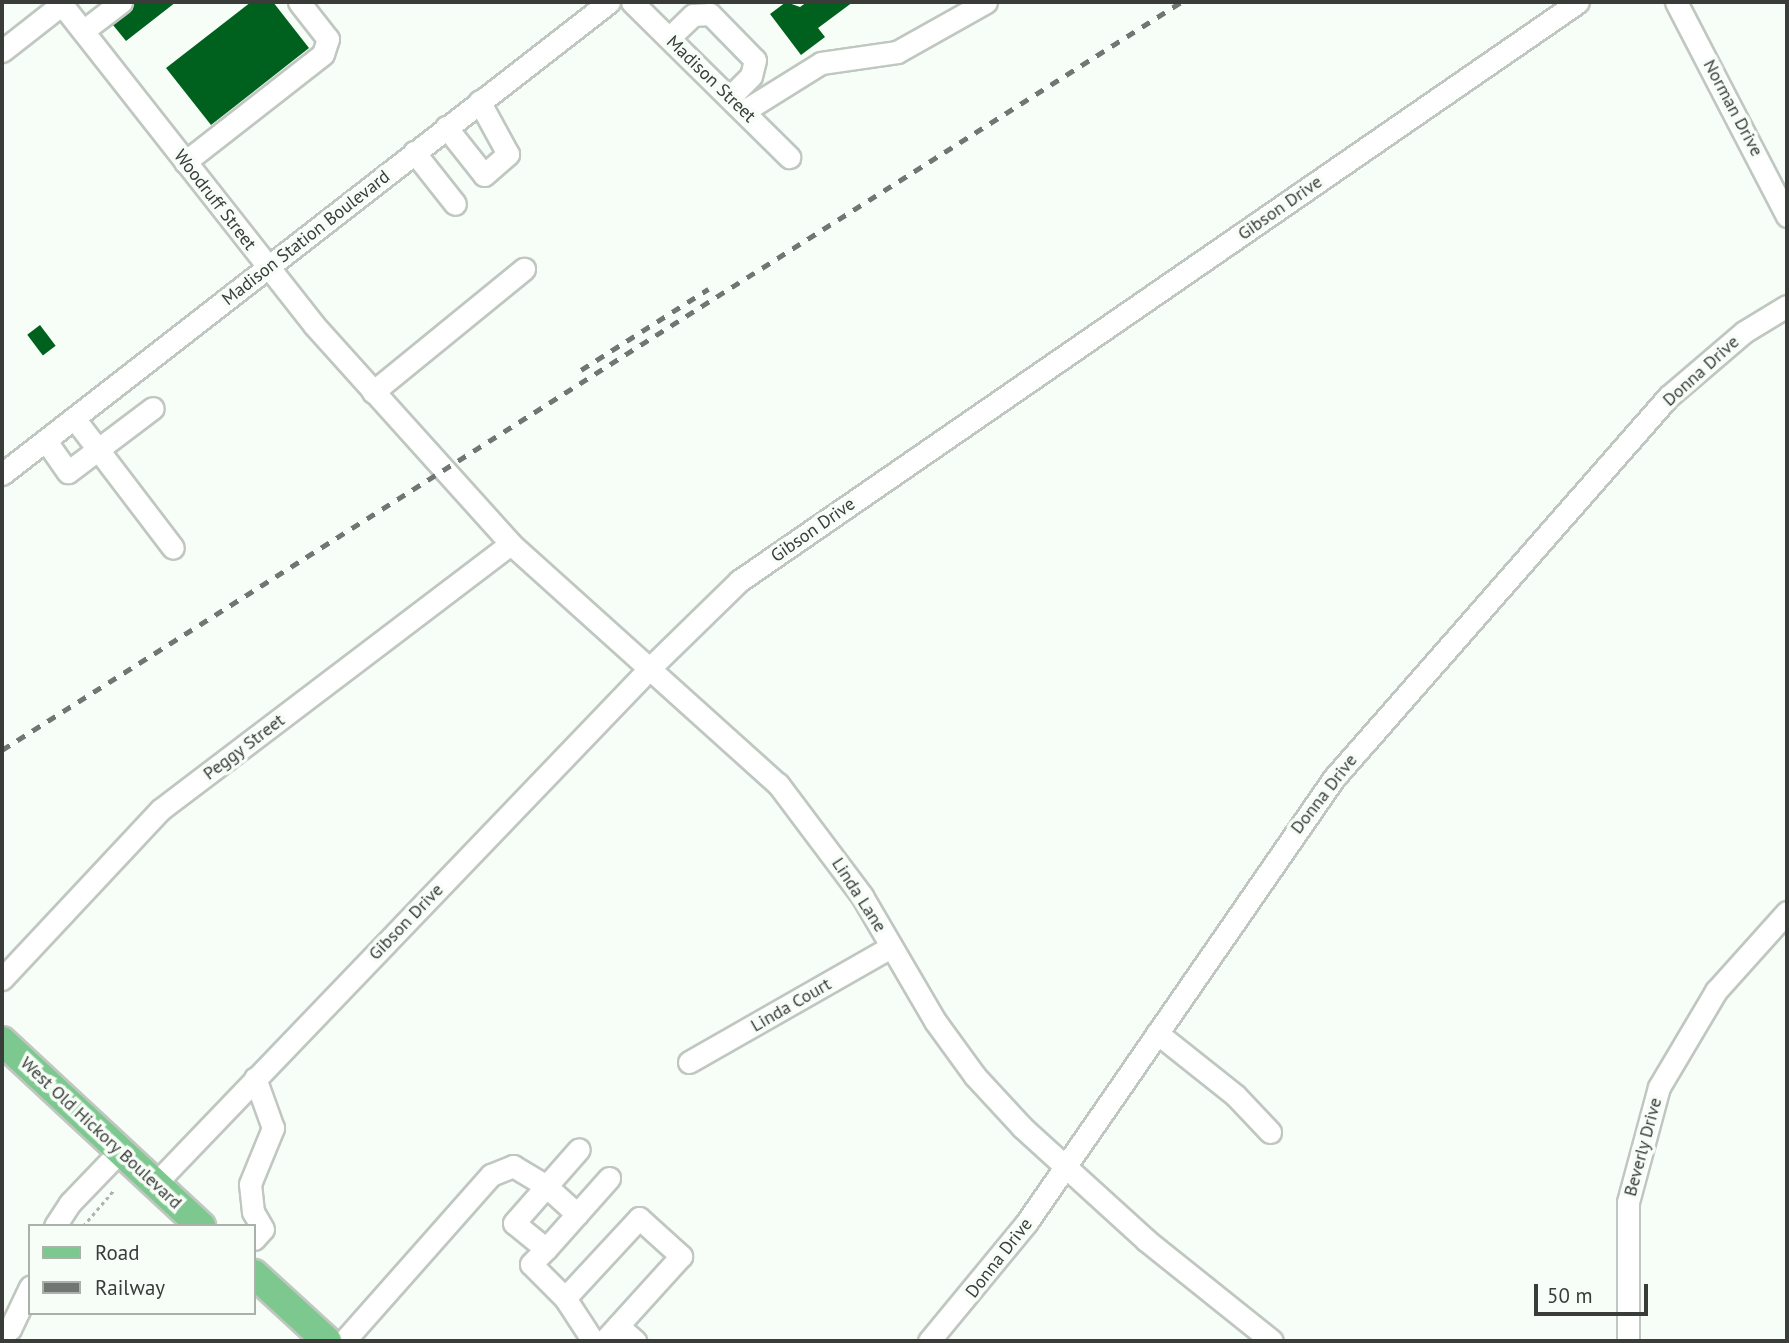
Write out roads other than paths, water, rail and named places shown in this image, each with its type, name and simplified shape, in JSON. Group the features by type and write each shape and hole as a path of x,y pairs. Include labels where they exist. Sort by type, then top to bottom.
{"main road":[{"name":"West Old Hickory Boulevard","path":"2,1041 199,1224"},
{"path":"256,1276 327,1341"}],"street":[{"path":"83,31 121,2"},
{"path":"185,162 323,54 328,39 299,2"},
{"name":"Madison Station Boulevard","path":"6,462 46,441 609,2"},
{"name":"Madison Street","path":"632,2 789,157"},
{"path":"737,104 821,63 897,52 986,2"},
{"name":"Gibson Drive","path":"155,1184 651,667 739,581 1578,2"},
{"name":"Norman Drive","path":"1676,2 1787,216"},
{"path":"2,51 61,3"},
{"name":"Woodruff Street","path":"61,3 268,270 432,456"},
{"path":"669,38 693,15 710,15 754,60 751,76 737,104"},
{"path":"446,127 484,175 508,154 479,101"},
{"path":"414,152 455,204"},
{"path":"373,392 524,269"},
{"name":"Donna Drive","path":"929,1341 993,1268 1066,1168 1334,778 1668,397 1744,332 1787,306"},
{"path":"46,441 68,472 153,408"},
{"path":"74,418 173,548"},
{"name":"Linda Lane","path":"432,456 511,544 651,667 778,784 844,869 934,1021 975,1076 1066,1168 1201,1288 1272,1341"},
{"name":"Peggy Street","path":"2,979 160,810 511,544"},
{"name":"Beverly Drive","path":"1628,1341 1628,1202 1659,1087 1716,991 1787,912"},
{"name":"Linda Court","path":"689,1062 891,947"},
{"path":"1157,1033 1235,1095 1270,1132"},
{"path":"255,1079 273,1128 250,1184 253,1212 263,1229 256,1238"},
{"path":"545,1249 514,1223 579,1149"},
{"path":"56,1224 70,1203 120,1151"},
{"path":"344,1341 491,1175 513,1166 546,1186 577,1214"},
{"path":"593,1341 565,1298 531,1264 609,1178"},
{"path":"565,1298 639,1218 681,1256 611,1334 635,1341"},
{"path":"2,1333 10,1329 28,1291"}],"railway":[{"path":"2,750 1181,2"},
{"path":"581,370 708,289"}]}
